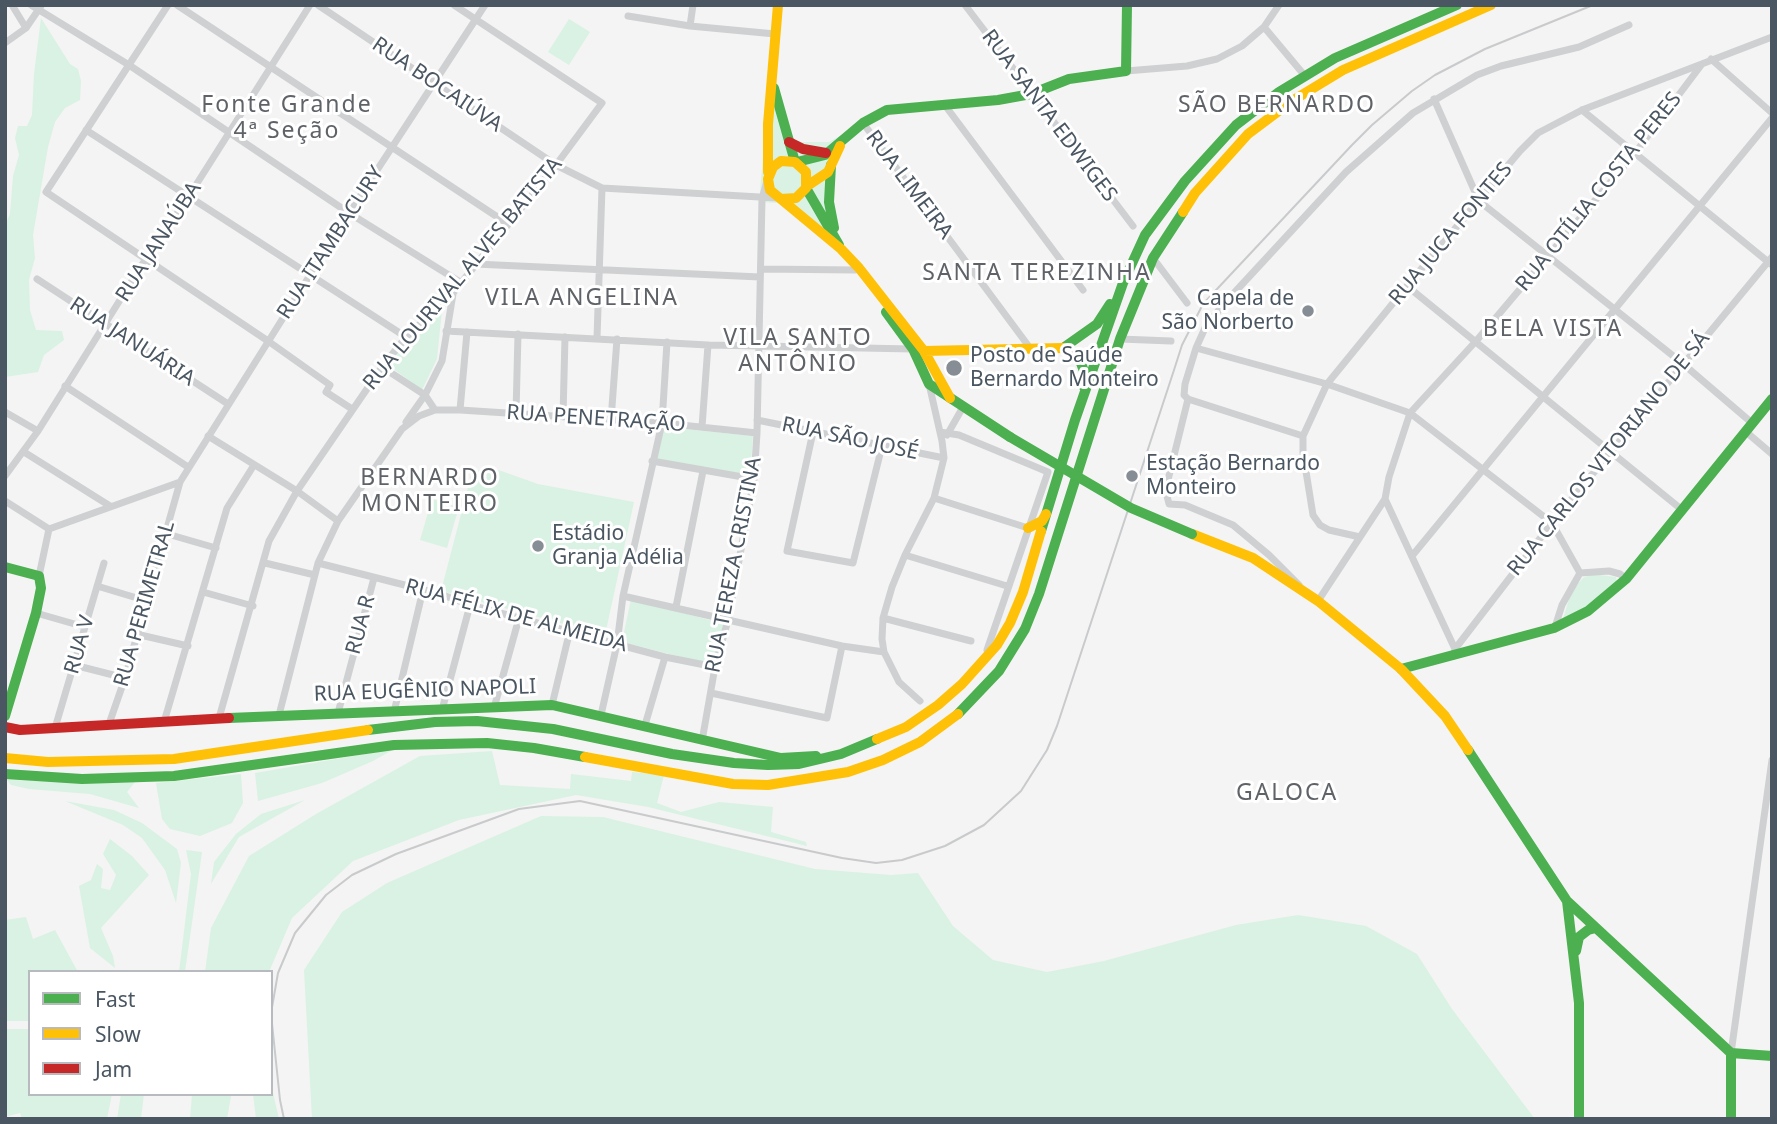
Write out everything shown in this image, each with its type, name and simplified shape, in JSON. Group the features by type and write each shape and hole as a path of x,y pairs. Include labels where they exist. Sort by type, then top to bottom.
{"main road":[{"path":"778,5 768,124 770,190 841,249 924,351 950,398"},
{"path":"768,177 778,163 796,162 827,153 863,123 887,110 998,100 1031,94 1069,79 1126,71 1127,5"},
{"path":"5,758 48,762 174,759 364,730 435,722 477,721 553,729 672,754 734,763 799,764 841,754 906,727 938,705 981,663 997,645 1010,623 1052,505 1083,400 1123,283 1145,235 1185,181 1236,125 1279,92 1335,58 1457,5"},
{"path":"5,774 82,779 174,776 394,745 487,743 534,748 733,783 768,785 848,772 883,760 920,742 953,719 999,671 1025,629 1120,339 1153,258 1195,193 1248,134 1292,101 1343,69 1491,5"},
{"path":"772,81 796,162 805,170 807,187 841,249"},
{"path":"789,142 803,149 827,153"},
{"path":"780,199 796,198 824,176 841,142"},
{"path":"831,165 830,202 835,236"},
{"path":"857,269 913,349 929,384 1010,437 1131,509 1253,558 1313,598 1401,669 1445,716 1567,901 1731,1054 1772,1056"},
{"path":"924,351 1063,348 1097,324 1123,283"},
{"path":"1063,348 1079,358 1084,371 1083,400"},
{"path":"1401,669 1454,652 1554,628 1588,611 1626,579 1772,399"},
{"path":"1028,528 1042,521 1052,505"},
{"path":"5,567 39,576 41,588 5,716"},
{"name":"RUA EUGÊNIO NAPOLI","path":"5,727 20,730 219,718 552,705 781,758 841,754"},
{"path":"1567,901 1579,1003 1579,1119"},
{"path":"1574,959 1579,937 1596,928"},
{"path":"1731,1054 1731,1119"}],"street":[{"path":"12,5 26,28"},
{"path":"168,5 46,192 268,341 330,385 326,392 352,409"},
{"path":"177,5 508,224"},
{"name":"RUA JANAÚBA","path":"5,476 38,431 310,5"},
{"name":"RUA BOCAIÚVA","path":"318,5 556,165 602,188"},
{"path":"454,5 475,20"},
{"name":"RUA ITAMBACURY","path":"180,482 349,213 485,5"},
{"path":"690,26 693,5"},
{"name":"RUA SANTA EDWIGES","path":"965,5 1133,226"},
{"path":"1126,71 1186,66 1217,59 1242,46 1264,27 1279,5"},
{"path":"5,43 26,28 37,6 349,213 460,282"},
{"path":"628,16 690,26 775,34"},
{"name":"RUA LOURIVAL ALVES BATISTA","path":"219,718 253,606 269,541 297,491 382,367 406,337 453,293 602,103 475,20"},
{"path":"1303,436 1184,396 1196,348 1205,328 1222,306 1346,172 1413,113 1477,75 1500,66 1579,47 1629,25"},
{"path":"1264,27 1305,76"},
{"name":"RUA JUCA FONTES","path":"1360,537 1329,530 1320,525 1313,515 1303,453 1303,436 1327,384 1538,133 1582,110 1772,37"},
{"path":"1707,60 1772,113"},
{"name":"RUA OTÍLIA COSTA PERES","path":"1313,598 1360,537 1385,499 1410,413 1477,341 1634,153 1707,60"},
{"path":"1434,99 1479,201 1682,363 1772,454"},
{"path":"944,104 1083,290"},
{"path":"1582,110 1770,261"},
{"path":"1412,556 1772,118"},
{"name":"RUA LIMEIRA","path":"863,123 1030,348"},
{"path":"86,130 406,337"},
{"name":"RUA TEREZA CRISTINA","path":"702,741 754,479 760,345 762,199 768,177"},
{"path":"597,338 602,188 780,199"},
{"path":"1153,258 1187,303"},
{"name":"RUA CARLOS VITORIANO DE SÁ","path":"1454,652 1552,523 1682,363 1770,261"},
{"path":"475,264 760,273 857,269"},
{"name":"RUA JANUÁRIA","path":"37,279 228,404"},
{"path":"1408,286 1681,509"},
{"path":"279,716 318,563 338,521 425,394 442,361 453,293"},
{"path":"446,331 708,345 913,349"},
{"path":"460,410 467,332"},
{"path":"516,414 518,334"},
{"path":"563,417 565,337"},
{"path":"1120,339 1171,341"},
{"path":"611,421 617,340"},
{"path":"601,715 617,644 623,596 662,423 667,342"},
{"path":"702,427 708,345"},
{"path":"1196,348 1327,384 1410,413 1552,523 1580,573"},
{"path":"382,367 425,394 435,410 419,416 402,429"},
{"path":"929,384 944,432"},
{"path":"65,386 188,467"},
{"path":"1188,399 1167,484 1169,504 1185,505 1233,525 1269,555 1313,598"},
{"path":"920,701 899,682 884,652 883,618 905,555 934,498 944,458 944,432 963,407"},
{"name":"RUA PENETRAÇÃO","path":"435,410 662,423 757,433"},
{"path":"5,412 38,431"},
{"name":"RUA SÃO JOSÉ","path":"757,420 944,458"},
{"path":"813,432 786,551 853,563 882,446"},
{"path":"944,432 959,435 1048,472 981,663"},
{"path":"208,436 297,491 338,521"},
{"path":"24,452 110,506"},
{"path":"652,461 754,479"},
{"path":"164,722 227,508 254,465"},
{"path":"676,607 703,471"},
{"path":"49,529 180,482"},
{"name":"RUA PERIMETRAL","path":"109,724 125,678 180,482"},
{"path":"934,498 1028,528"},
{"path":"1385,499 1454,652"},
{"path":"5,501 49,529"},
{"path":"39,576 49,529"},
{"path":"164,533 216,548"},
{"path":"905,555 1007,586"},
{"name":"RUA V","path":"55,728 104,563"},
{"path":"265,563 315,575"},
{"name":"RUA FÉLIX DE ALMEIDA","path":"318,563 665,657 715,667"},
{"path":"1580,573 1609,571 1626,579"},
{"path":"1554,628 1562,605 1580,573"},
{"name":"RUA R","path":"338,713 374,578"},
{"path":"97,586 147,601"},
{"path":"394,712 423,590"},
{"path":"203,592 253,606"},
{"path":"623,596 842,646 884,652"},
{"path":"442,710 470,605"},
{"path":"36,613 85,627"},
{"path":"494,708 519,618"},
{"path":"883,618 971,641"},
{"path":"552,705 570,630"},
{"path":"136,634 188,646"},
{"path":"711,693 827,718 842,646"},
{"path":"645,725 665,657"},
{"path":"74,665 125,678"},
{"path":"1731,1054 1772,760"}],"green space":[{"path":"41,18 70,64 78,69 81,81 80,100 65,108 55,122 48,147 33,235 35,258 29,280 30,310 36,330 62,331 64,340 44,355 38,372 5,377 5,225 10,214 13,176 19,155 15,138 18,126 27,126 32,115"},
{"path":"569,19 590,32 569,65 548,52"},
{"path":"770,80 793,139 801,142 829,142 856,127 829,165 828,201 840,249 778,203 759,202"},
{"path":"442,310 437,359 422,390 388,365 407,340"},
{"path":"664,427 753,436 750,477 657,460"},
{"name":"Estádio Granja Adélia","path":"490,467 538,484 634,502 605,635 441,591 472,472"},
{"path":"432,499 459,507 447,548 420,540"},
{"path":"1592,574 1616,577 1617,583 1592,605 1563,619 1576,586 1583,578"},
{"path":"631,599 728,625 719,660 709,664 622,642"},
{"path":"394,749 322,783 258,801 255,773"},
{"path":"492,751 500,785 570,789 571,774 631,781 632,772 664,775 657,803 681,812 719,802 773,807 771,832 806,842 807,846 648,807 576,795 459,820 353,861 292,918 270,970 205,970 211,928 249,856 316,814 420,756"},
{"path":"241,774 243,803 232,823 200,836 170,829 162,819 156,783"},
{"path":"7,780 135,782 127,792 139,808 90,794 29,789 11,785"},
{"path":"305,800 239,837 211,884 214,862 236,834 261,814"},
{"path":"65,801 114,810 142,823 177,849 181,863 176,903 165,870 142,838 123,825"},
{"path":"541,816 603,817 815,869 891,875 918,873 953,926 993,960 1047,972 1104,961 1236,925 1298,915 1366,926 1417,954 1452,1009 1535,1119 312,1119 304,970 342,912 387,883"},
{"path":"110,839 132,856 149,875 101,928 115,968 90,948 79,886 91,880 97,864 103,869 101,888 110,890 116,875 103,854"},
{"path":"186,850 202,852 185,970 179,970 191,874"},
{"path":"26,917 33,939 55,930 77,970 28,970 28,1021 5,1021 5,920"},
{"path":"5,1029 28,1029 28,1096 112,1096 107,1119 22,1119 20,1113 5,1117"},
{"path":"273,1093 279,1119 256,1119 253,1096 273,1096"},
{"path":"121,1096 144,1096 141,1119 117,1119"},
{"path":"192,1096 231,1096 227,1119 190,1119"}],"railway":[{"path":"273,1002 278,973 295,933 326,895 352,875 396,854 519,809 580,801 876,863 902,860 945,846 984,825 1021,791 1047,750 1182,345 1203,304 1352,145 1412,91 1435,75 1485,49 1593,5"},
{"path":"273,1033 284,1119"}],"traffic: fast":[{"path":"797,162 825,155 863,123 887,110 998,100 1031,94 1069,79 1126,71 1127,5"},
{"path":"1041,531 1075,420 1123,283 1145,235 1185,181 1236,125 1279,92 1335,58 1457,5"},
{"path":"774,88 795,162"},
{"path":"831,165 829,202 834,228"},
{"path":"806,188 839,245"},
{"path":"958,714 999,671 1025,629 1039,594 1120,339 1153,258 1183,212"},
{"path":"1084,387 1084,371 1079,358 1063,348 1097,324 1110,304"},
{"path":"886,312 913,349 929,384 1010,437"},
{"path":"1401,669 1554,628 1588,611 1626,579 1772,399"},
{"path":"1010,437 1131,508 1192,534"},
{"path":"5,567 39,576 41,588 5,716"},
{"path":"229,718 552,705 781,758 816,756"},
{"path":"368,730 435,722 477,721 553,729 672,754 768,765 799,764 841,754 877,739"},
{"path":"5,774 82,779 174,776 394,745 487,743 585,757"},
{"path":"1468,750 1567,901 1731,1053"},
{"path":"1567,901 1579,1003 1579,1119"},
{"path":"1576,951 1579,937 1596,928"},
{"path":"1731,1053 1731,1119"},
{"path":"1731,1053 1772,1056"}],"traffic: slow":[{"path":"768,172 768,124 778,5"},
{"path":"1183,212 1195,193 1248,134 1292,101 1343,70 1491,5"},
{"path":"807,186 828,172 840,146"},
{"path":"781,199 796,198 806,188 806,172 795,162 781,161 773,167 768,179 770,190 841,249 859,268 924,351 950,398"},
{"path":"924,351 1063,348"},
{"path":"1028,528 1042,521 1046,514"},
{"path":"877,739 906,727 938,705 962,684 997,645 1023,592 1041,531"},
{"path":"1192,534 1253,558 1318,601 1401,669 1445,716 1468,750"},
{"path":"585,757 733,784 768,785 848,772 883,760 920,742 958,714"},
{"path":"5,758 48,762 174,759 368,730"}],"traffic: jam":[{"path":"789,142 803,149 826,153"},
{"path":"5,727 20,730 229,718"}],"place":[{"name":"Capela de São Norberto","path":"1308,311"},
{"name":"Posto de Saúde Bernardo Monteiro","path":"954,368"},
{"name":"Estação Bernardo Monteiro","path":"1132,476"},
{"name":"Estádio Granja Adélia","path":"538,546"}],"district":[{"name":"SÃO BERNARDO","path":"1277,105"},
{"name":"Fonte Grande 4ª Seção","path":"287,118"},
{"name":"SANTA TEREZINHA","path":"1037,273"},
{"name":"VILA ANGELINA","path":"582,298"},
{"name":"BELA VISTA","path":"1553,329"},
{"name":"VILA SANTO ANTÔNIO","path":"798,351"},
{"name":"BERNARDO MONTEIRO","path":"430,491"},
{"name":"GALOCA","path":"1287,793"}]}
